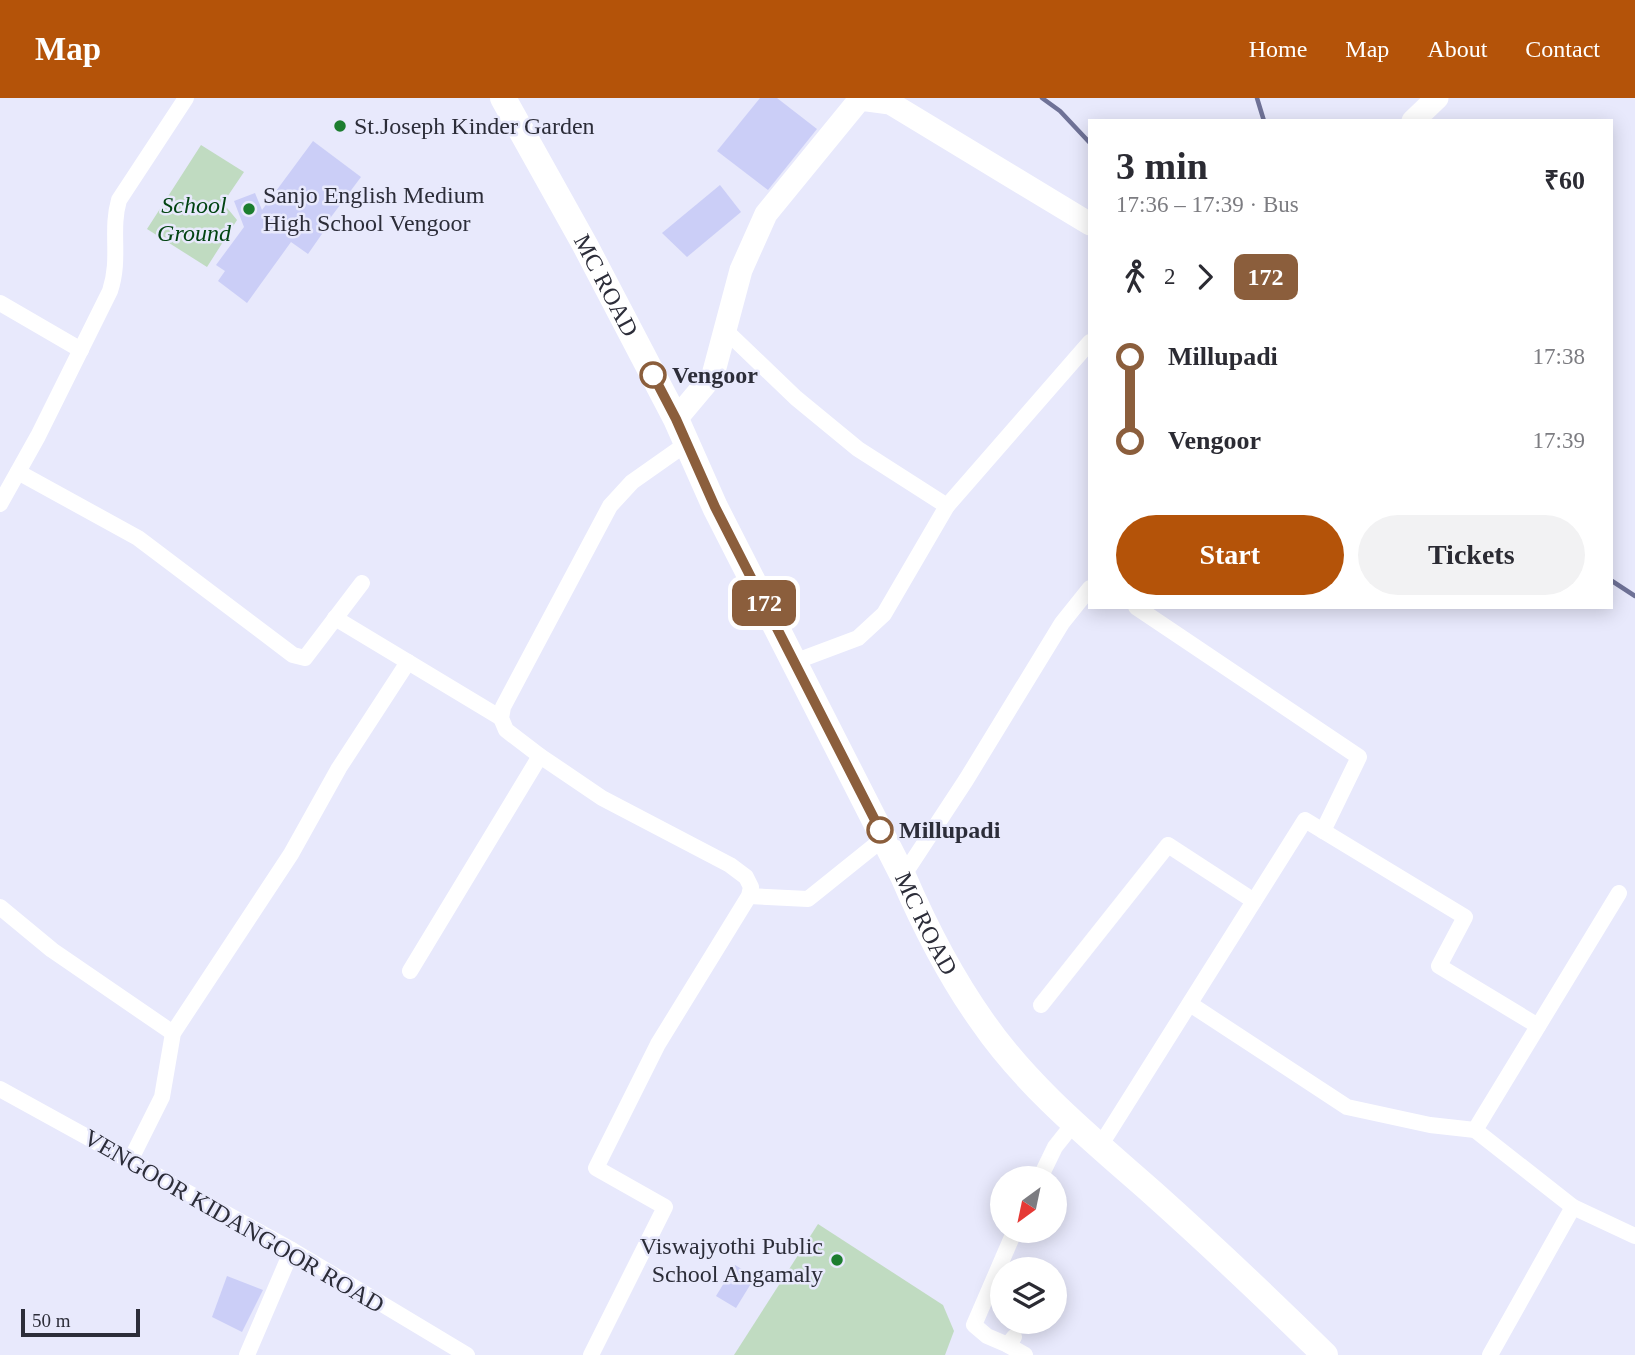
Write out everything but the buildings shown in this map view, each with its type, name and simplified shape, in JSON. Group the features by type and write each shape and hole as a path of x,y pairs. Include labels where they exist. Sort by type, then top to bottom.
{"main road":[{"name":"MC ROAD","path":"503,98 676,419 715,507 950,972 983,1023 1037,1086 1074,1123 1204,1239 1325,1355"}],"street":[{"path":"0,504 110,291 116,272 116,212 119,200 186,98"},
{"path":"1415,119 1437,98"},
{"path":"676,419 713,375 741,270 766,214 860,99 890,103 1088,223"},
{"path":"0,303 80,350"},
{"path":"725,330 796,398 858,449 947,506"},
{"path":"794,662 858,638 884,614 947,506 1088,344"},
{"path":"591,1355 665,1207 596,1168 658,1044 749,895 751,887 746,877 730,866 602,797 540,756 506,730 501,718 503,707 610,506 632,482 685,444"},
{"path":"18,472 138,538 293,655 305,658 362,583"},
{"path":"903,876 967,780 1062,623 1088,590"},
{"path":"1139,609 1359,757 1323,831"},
{"path":"335,618 501,718"},
{"path":"131,1159 162,1097 173,1033 291,854 339,768 408,662"},
{"path":"410,971 540,756"},
{"path":"1100,1146 1305,820 1465,917 1439,966 1538,1026"},
{"path":"749,895 808,899 884,838"},
{"path":"1041,1005 1168,845 1254,901"},
{"path":"1475,1130 1619,893"},
{"path":"0,907 52,950 173,1033"},
{"path":"1190,1004 1347,1107 1430,1125 1475,1130 1573,1207 1635,1236"},
{"name":"VENGOOR KIDANGOOR ROAD","path":"0,1089 292,1250 467,1355"},
{"path":"1046,1166 1055,1147 1074,1123"},
{"path":"1490,1355 1573,1207"},
{"path":"1009,1243 974,1325 987,1336 1011,1341 1025,1355"},
{"path":"247,1355 292,1250"}],"green space":[{"name":"School Ground","path":"201,145 244,172 223,203 237,220 207,267 147,229"},
{"name":"Viswajyothi Public School Angamaly","path":"818,1224 943,1305 954,1331 945,1355 734,1355"}],"waterway":[{"path":"1042,98 1060,111 1088,141"},
{"path":"1257,98 1263,119"},
{"path":"1613,582 1635,596"}],"bus line":[{"name":"172","path":"653,375 676,419 715,507 880,830"}],"place":[{"name":"St.Joseph Kinder Garden","path":"340,126"},
{"name":"Sanjo English Medium High School Vengoor","path":"249,209"},
{"name":"Vengoor","path":"653,375"},
{"name":"Millupadi","path":"880,830"},
{"name":"Viswajyothi Public School Angamaly","path":"837,1260"}]}
